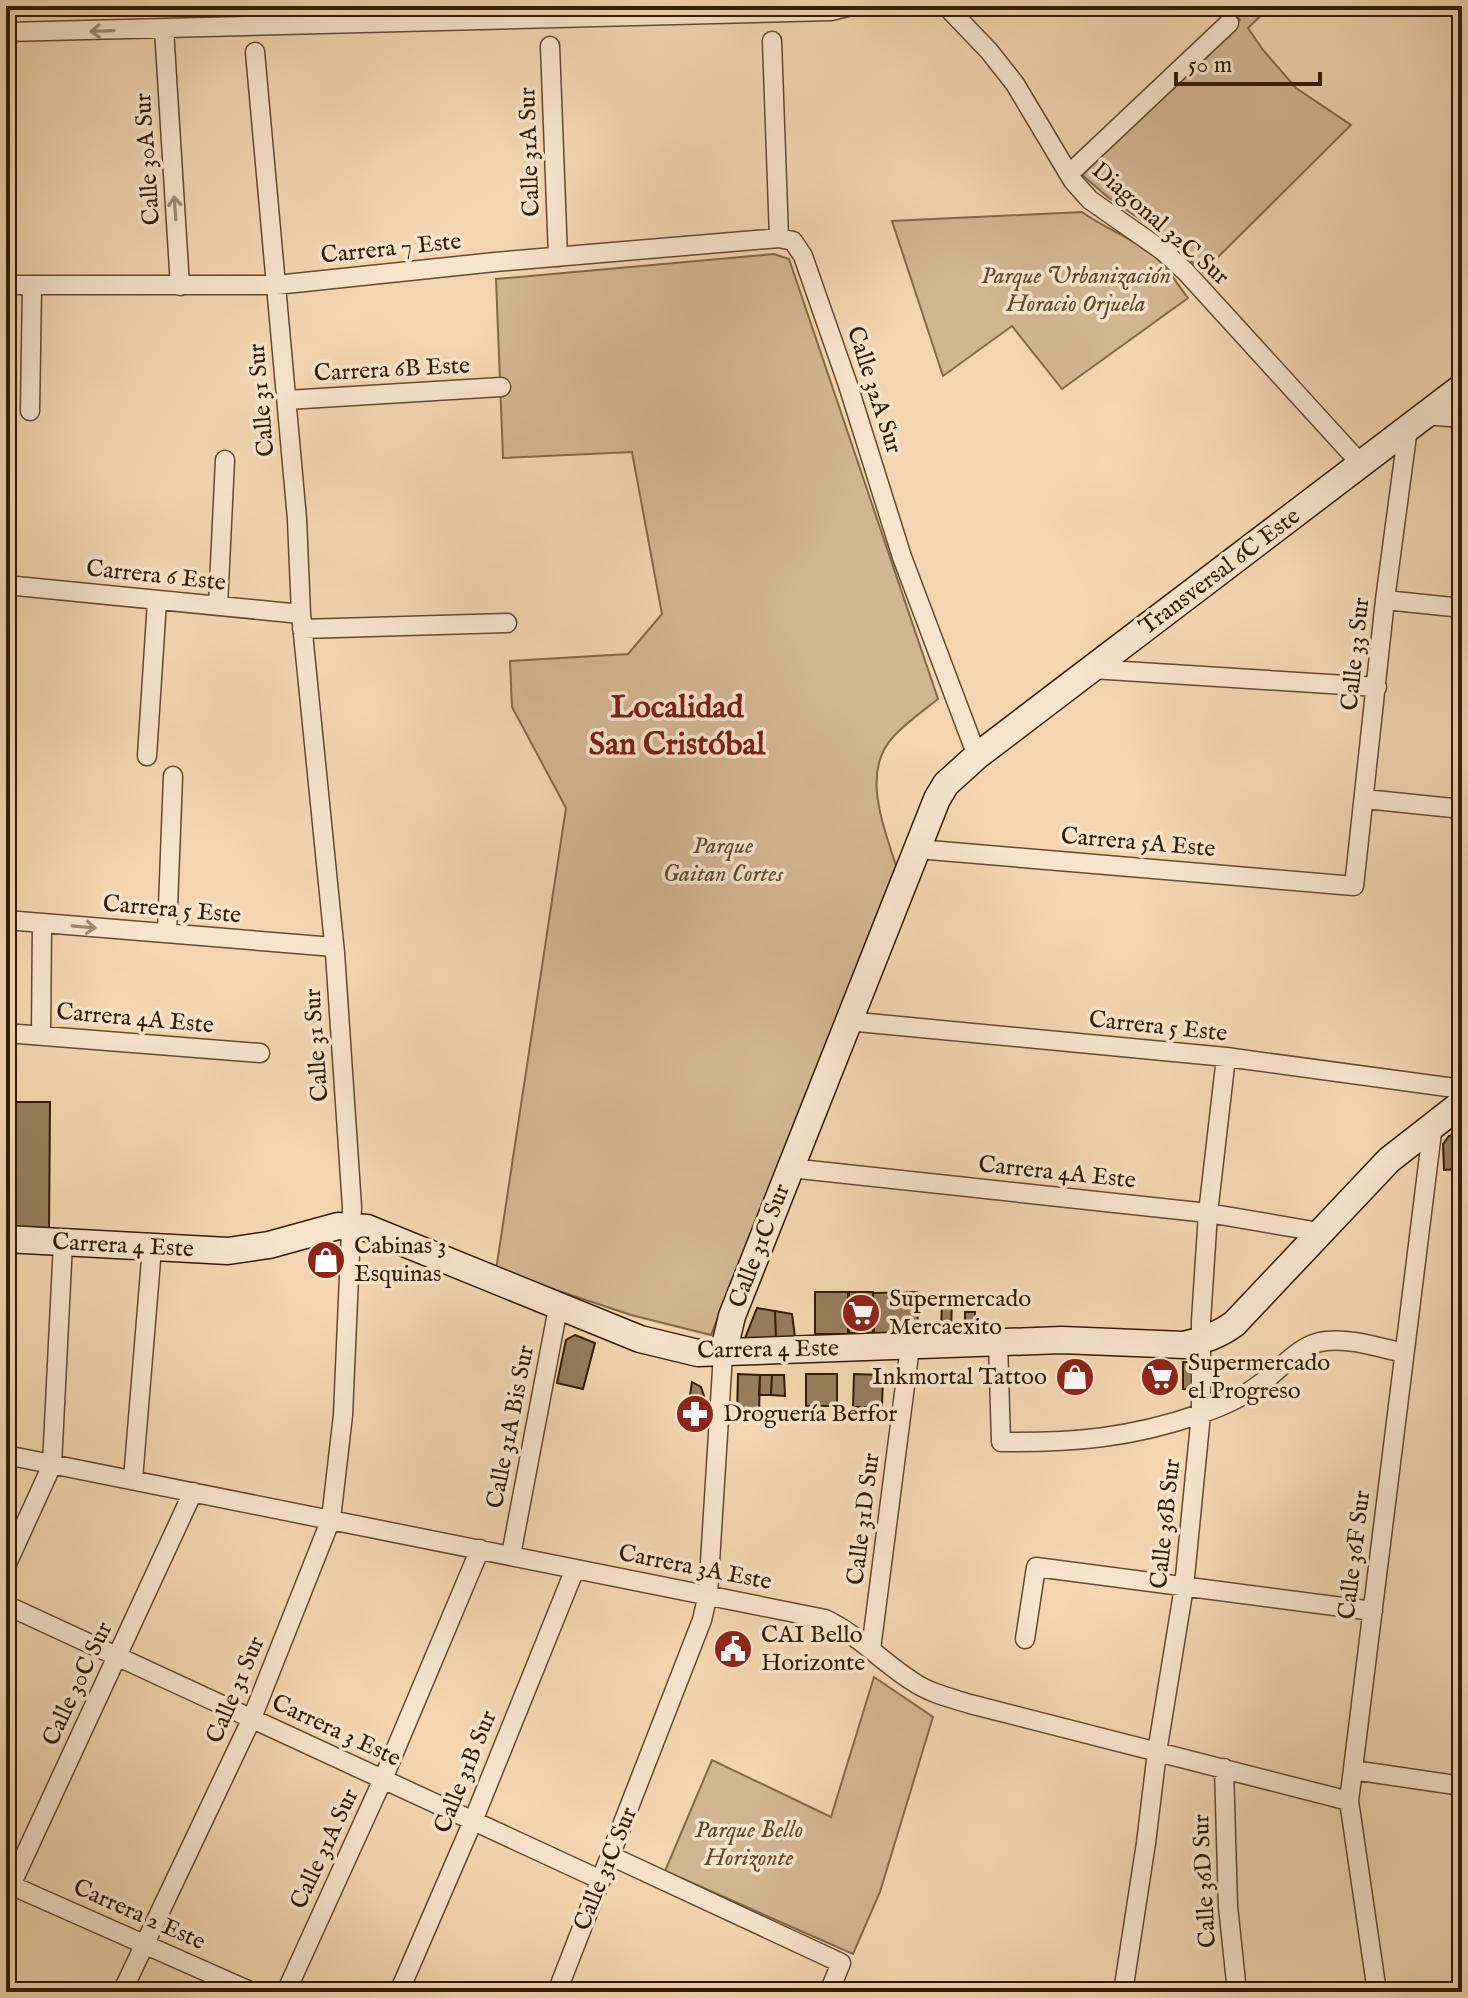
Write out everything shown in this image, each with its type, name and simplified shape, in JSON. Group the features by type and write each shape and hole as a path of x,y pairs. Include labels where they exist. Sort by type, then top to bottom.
{"street":[{"path":"6,32 831,11 851,6"},
{"name":"Diagonal 32C Sur","path":"946,6 1015,84 1069,174 1090,200 1163,251 1185,271 1361,464"},
{"path":"1069,174 1229,23"},
{"name":"Calle 30A Sur","path":"164,29 180,286"},
{"path":"772,41 779,238"},
{"name":"Calle 31A Sur","path":"550,46 558,257"},
{"name":"Calle 31 Sur","path":"122,1992 252,1718 331,1519 343,1415 353,1226 334,947 301,622 297,519 255,52"},
{"name":"Carrera 7 Este","path":"6,285 276,285 779,238"},
{"name":"Calle 32A Sur","path":"779,238 797,245 803,256 848,385 902,557 977,756"},
{"path":"30,411 32,285"},
{"name":"Carrera 6B Este","path":"287,400 501,387"},
{"name":"Transversal 6C Este","path":"977,756 1462,387"},
{"path":"1416,421 1462,418"},
{"name":"Calle 33 Sur","path":"1354,886 1385,600 1416,421"},
{"path":"218,606 225,460"},
{"name":"Carrera 6 Este","path":"6,585 218,606 301,622 507,623"},
{"path":"1385,600 1462,608"},
{"path":"147,756 157,601"},
{"path":"1092,669 1377,687"},
{"name":"Calle 31C Sur","path":"557,1992 693,1648 708,1594 723,1354 732,1316 917,849 946,784 977,756"},
{"path":"167,933 173,776"},
{"path":"1365,799 1462,809"},
{"name":"Carrera 5A Este","path":"917,849 1354,886"},
{"name":"Carrera 5 Este","path":"6,920 334,947"},
{"path":"41,1036 42,923"},
{"name":"Carrera 5 Este","path":"847,1021 1226,1057 1462,1089"},
{"name":"Carrera 4A Este","path":"6,1033 260,1053"},
{"name":"Calle 36B Sur","path":"1123,1992 1122,1981 1145,1857 1157,1752 1184,1587 1201,1414 1200,1341 1208,1213 1226,1057"},
{"name":"Carrera 4 Este","path":"6,1239 207,1251 249,1249 321,1229 353,1226 377,1231 558,1308 658,1345 698,1353 1078,1340 1169,1345 1200,1341 1234,1324 1389,1160 1462,1103"},
{"name":"Calle 36F Sur","path":"1377,1992 1349,1801 1433,1124"},
{"name":"Carrera 4A Este","path":"790,1168 1208,1213 1319,1232"},
{"path":"6,1566 52,1465 63,1243"},
{"path":"133,1479 152,1248"},
{"name":"Calle 31A Bis Sur","path":"511,1555 558,1308"},
{"path":"998,1342 1001,1442 1084,1442 1139,1432 1201,1414 1243,1395 1300,1350 1317,1343 1343,1341 1404,1353"},
{"name":"Calle 31D Sur","path":"871,1649 910,1347"},
{"name":"Carrera 3A Este","path":"6,1455 825,1619 927,1690 970,1704 1349,1801"},
{"name":"Calle 30C Sur","path":"8,1888 193,1492"},
{"name":"Calle 31A Sur","path":"286,1992 383,1779 480,1549"},
{"path":"1025,1639 1036,1567 1373,1611"},
{"name":"Calle 31B Sur","path":"399,1992 473,1821 575,1569"},
{"name":"Carrera 3 Este","path":"6,1605 601,1880"},
{"name":"Calle 36D Sur","path":"1224,1768 1228,1906 1237,1992"},
{"path":"1353,1770 1462,1786"},
{"path":"611,1856 841,1963 829,1992"},
{"name":"Carrera 2 Este","path":"8,1888 252,1992"}],"green space":[{"name":"Parque Urbanización Horacio Orjuela","path":"1229,6 1271,6 1248,28 1296,88 1351,125 1203,272 1162,234 1109,198 1082,175 1240,20"},
{"name":"Parque Urbanización Horacio Orjuela","path":"1082,212 1152,254 1188,298 1062,389 1012,326 943,376 892,221"},
{"name":"Parque Gaitan Cortes","path":"774,254 789,259 938,699 894,736 878,765 881,817 896,866 711,1335 631,1315 496,1270 566,808 512,707 510,661 628,654 662,614 632,452 503,458 496,279"},
{"name":"Parque Bello Horizonte","path":"874,1677 933,1717 880,1892 853,1954 665,1871 712,1760 831,1817"}],"building":[{"path":"16,1102 50,1102 49,1234 16,1234"},
{"path":"1460,1132 1462,1169 1460,1169"},
{"path":"1460,1132 1460,1169 1444,1170 1443,1144 1449,1136"},
{"name":"Cabinas 3 Esquinas","path":"318,1245 336,1247 334,1275 316,1273"},
{"path":"815,1292 848,1292 848,1334 815,1334"},
{"name":"Supermercado Mercaexito","path":"849,1292 873,1292 873,1333 849,1333"},
{"path":"917,1292 918,1332 874,1333 873,1293"},
{"path":"942,1299 952,1299 951,1333 941,1333"},
{"path":"757,1308 775,1311 776,1337 772,1346 745,1338"},
{"path":"775,1311 792,1314 795,1337 776,1340"},
{"path":"965,1312 975,1312 975,1328 965,1328"},
{"path":"575,1335 595,1343 583,1389 557,1383 566,1340"},
{"path":"1183,1362 1199,1362 1198,1390 1183,1389"},
{"name":"Inkmortal Tattoo","path":"1067,1364 1084,1365 1083,1390 1066,1389"},
{"name":"Supermercado el Progreso","path":"1151,1365 1169,1365 1169,1389 1151,1389"},
{"path":"738,1374 760,1375 759,1416 737,1415"},
{"path":"806,1374 837,1374 837,1406 806,1406"},
{"path":"854,1374 883,1375 882,1407 853,1407"},
{"path":"760,1375 772,1375 771,1395 759,1395"},
{"path":"772,1375 784,1375 785,1396 771,1395"},
{"name":"Droguería Berfor","path":"692,1382 701,1387 705,1399 701,1432 685,1430"},
{"name":"CAI Bello Horizonte","path":"725,1632 748,1639 740,1666 718,1660"}],"place":[{"name":"Cabinas 3 Esquinas","path":"326,1260"},
{"name":"Supermercado Mercaexito","path":"861,1313"},
{"name":"Inkmortal Tattoo","path":"1075,1377"},
{"name":"Supermercado el Progreso","path":"1160,1377"},
{"name":"Droguería Berfor","path":"695,1414"},
{"name":"CAI Bello Horizonte","path":"733,1649"}],"district":[{"name":"Localidad San Cristóbal","path":"677,726"}]}
